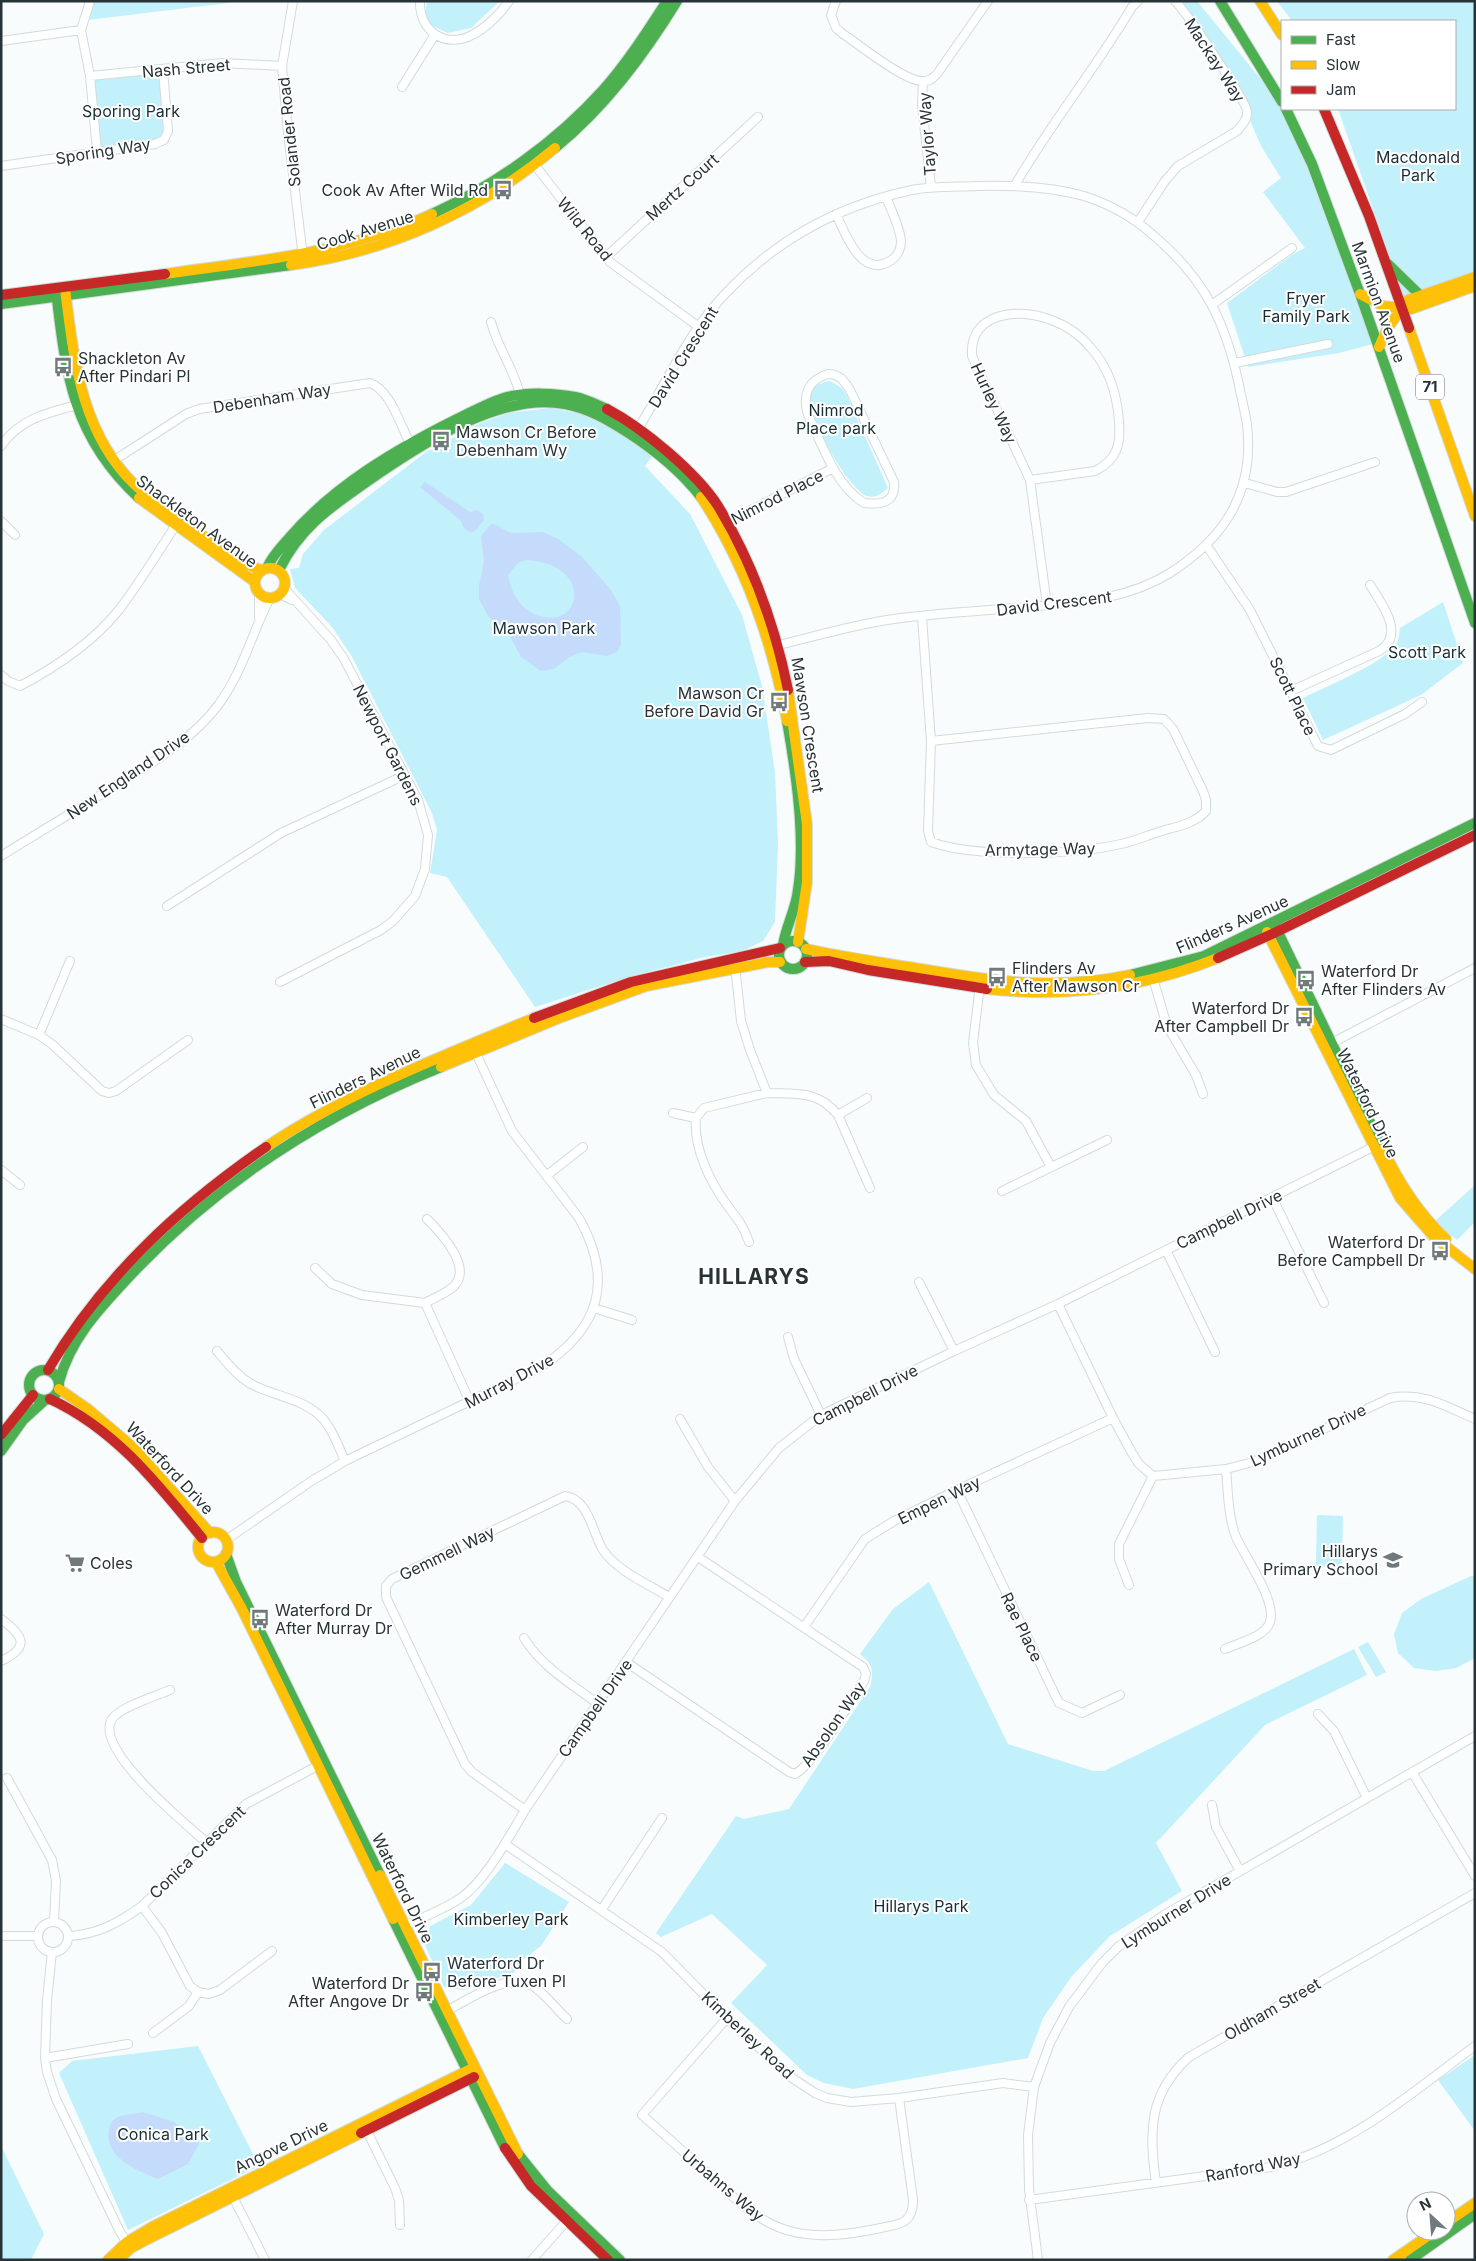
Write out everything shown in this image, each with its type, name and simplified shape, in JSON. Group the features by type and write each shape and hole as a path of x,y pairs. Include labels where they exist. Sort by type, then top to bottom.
{"main road":[{"name":"Cook Avenue","path":"531,161 602,90 630,56 667,1"},
{"name":"Cook Avenue","path":"1,304 61,292 352,252 415,232 478,200 573,132 618,86 677,1"},
{"path":"1220,1 1245,38 1281,100"},
{"path":"1260,1 1281,33"},
{"name":"Marmion Avenue","path":"1286,110 1312,164 1360,294 1475,623"},
{"name":"Marmion Avenue","path":"1324,110 1355,180 1475,516"},
{"path":"1384,259 1421,296"},
{"path":"1379,347 1401,307 1408,300 1475,277"},
{"path":"1360,294 1383,306 1411,309 1475,286"},
{"name":"Cook Avenue","path":"1,295 61,292"},
{"name":"Shackleton Avenue","path":"61,292 70,387 79,404 93,445 130,492 240,561 264,569"},
{"name":"Mawson Crescent","path":"264,569 295,531 325,501 360,474 412,447 521,399 557,402 583,407 636,432 682,475 724,524 746,581 775,646 793,711 807,824 807,882 802,946"},
{"name":"Mawson Crescent","path":"279,570 294,543 320,515 412,447"},
{"name":"Shackleton Avenue","path":"178,522 255,582"},
{"path":"264,569 279,570 285,579 278,593 259,593 255,582 264,569"},
{"name":"Mawson Crescent","path":"775,646 799,822 799,887 795,909 784,932 782,946"},
{"path":"1433,844 1475,817"},
{"name":"Flinders Avenue","path":"1271,930 1475,823"},
{"name":"Flinders Avenue","path":"806,962 818,959 828,960 850,967 980,985 1083,983 1152,976 1271,930 1475,835"},
{"name":"Waterford Drive","path":"1271,930 1377,1145 1400,1198 1413,1216 1450,1252 1475,1269"},
{"path":"791,941 802,946 806,962 800,968 794,970 786,968 780,962 778,956 782,946 791,941"},
{"name":"Flinders Avenue","path":"735,964 782,946"},
{"name":"Flinders Avenue","path":"802,946 850,959 980,985"},
{"name":"Flinders Avenue","path":"59,1385 67,1354 107,1301 150,1254 208,1202 253,1167 322,1123 391,1088 593,994 634,981 735,964 780,962"},
{"name":"Flinders Avenue","path":"48,1370 78,1324 128,1263 184,1209 274,1142 326,1111 394,1078 474,1049"},
{"name":"Waterford Drive","path":"1377,1145 1398,1180 1427,1221 1459,1250 1475,1261"},
{"path":"1,1451 23,1420 56,1395 59,1385 54,1373 48,1370 39,1370 32,1376 29,1384 33,1395"},
{"name":"Waterford Drive","path":"59,1385 134,1448 206,1536"},
{"path":"33,1395 47,1400"},
{"path":"1,1435 33,1395"},
{"name":"Waterford Drive","path":"47,1400 74,1411 116,1443 206,1536"},
{"path":"219,1534 228,1544 226,1554 216,1562 207,1561 201,1556 198,1549 206,1536 219,1534"},
{"name":"Waterford Drive","path":"226,1554 236,1582 321,1764 443,2013 501,2141 531,2186 620,2260"},
{"name":"Waterford Drive","path":"216,1562 321,1764"},
{"name":"Angove Drive","path":"108,2260 152,2227 231,2193 472,2074"},
{"path":"1456,2216 1475,2203"},
{"path":"1394,2260 1413,2256 1475,2214"},
{"name":"Waterford Drive","path":"570,2217 608,2260"},
{"path":"1413,2256 1426,2241"},
{"name":"Angove Drive","path":"118,2260 129,2245"}],"street":[{"path":"90,1 81,30 90,76 97,151"},
{"name":"Solander Road","path":"293,1 282,66 303,258"},
{"path":"420,1 422,17 429,31 434,36 448,39 474,34 489,23 509,1"},
{"name":"Taylor Way","path":"836,1 831,15 833,22 843,34 908,78 924,81 932,79 937,74 988,1"},
{"path":"1015,185 1038,145 1086,80 1132,7 1138,1"},
{"name":"Mackay Way","path":"1138,222 1165,181 1178,166 1237,131 1243,125 1247,113 1246,106 1234,86 1175,1"},
{"path":"1,41 81,30"},
{"path":"402,88 434,36"},
{"name":"Nash Street","path":"90,76 222,63 282,66"},
{"name":"Sporing Way","path":"1,166 155,144 164,140 168,131 163,70"},
{"name":"Taylor Way","path":"924,81 922,105 932,187"},
{"name":"Mertz Court","path":"606,257 758,117"},
{"name":"Wild Road","path":"531,161 606,257 699,327"},
{"name":"David Crescent","path":"636,432 699,327 723,295 749,270 808,227 859,205 886,197 932,187 1015,185 1084,196 1138,222 1188,267 1213,304 1235,363 1248,434 1245,483 1234,508 1207,546 1168,574 1142,587 1122,594 1094,600 1048,605 890,619 775,646"},
{"path":"836,214 858,255 871,264 880,265 889,262 896,256 901,241 886,197"},
{"path":"1213,304 1292,248"},
{"name":"Hurley Way","path":"1030,480 1095,472 1105,466 1117,452 1120,443 1119,414 1109,376 1096,354 1080,337 1051,320 1025,314 1012,314 994,318 978,329 973,338 972,356 1030,480 1048,605"},
{"path":"491,322 521,399"},
{"path":"1235,363 1328,344"},
{"name":"Nimrod Place","path":"835,374 842,378 850,390 894,482 894,493 886,503 864,503 850,491 833,468 808,415 805,395 808,388 819,377 835,374"},
{"name":"Debenham Way","path":"109,463 186,414 199,409 370,384 383,390 412,447"},
{"path":"1,446 23,424 37,416 79,404"},
{"path":"1245,483 1277,492 1286,492 1375,462"},
{"name":"Nimrod Place","path":"724,524 833,468"},
{"path":"1,521 15,535"},
{"path":"1,675 8,681 20,686 43,674 82,646 117,612 178,522"},
{"name":"Scott Place","path":"1207,546 1243,597 1318,746 1326,750 1336,748 1405,714 1422,702"},
{"path":"1291,691 1379,651 1388,644 1392,632 1391,626 1370,585"},
{"name":"New England Drive","path":"259,593 259,620"},
{"name":"Newport Gardens","path":"278,593 294,601 331,640 344,659 418,800 428,835 425,869 415,896 405,910 381,930 280,982"},
{"name":"New England Drive","path":"1,856 151,763 178,745 201,726 219,704 237,676 259,620 278,593"},
{"name":"Armytage Way","path":"922,617 931,741 928,831 931,842 940,845 1014,852 1084,851 1123,844 1188,823 1200,817 1206,811 1206,800 1203,790 1173,729 1164,719 1148,718 931,741"},
{"path":"167,906 281,833 405,775"},
{"path":"39,1035 70,961"},
{"path":"735,964 743,1030 768,1093"},
{"path":"1327,1045 1475,968"},
{"path":"1152,976 1166,1026 1196,1075 1203,1094"},
{"path":"980,985 973,1043 976,1065 994,1095 1026,1121 1051,1167"},
{"path":"1,1019 39,1035 64,1054 102,1091 109,1093 116,1091 188,1040"},
{"name":"Murray Drive","path":"226,1540 310,1482 345,1461 470,1402 541,1367 557,1357 569,1347 579,1334 594,1308 598,1276 597,1260 593,1245 580,1218 512,1132 474,1049"},
{"path":"749,1242 745,1228 710,1176 698,1140 696,1118 704,1108 768,1093 813,1096 830,1105 838,1115 870,1188"},
{"path":"838,1115 867,1098"},
{"path":"674,1114 696,1118"},
{"path":"1002,1191 1107,1140"},
{"name":"Campbell Drive","path":"401,1928 463,1897 475,1885 505,1844 525,1810 735,1500 779,1448 821,1415 954,1351 1058,1304 1273,1199 1377,1145"},
{"path":"546,1176 583,1147"},
{"path":"1,1170 20,1186"},
{"path":"1273,1199 1324,1303"},
{"path":"315,1268 332,1284 362,1295 425,1303 452,1288 459,1276 459,1268 449,1243 427,1219"},
{"path":"1166,1250 1215,1352"},
{"path":"919,1282 954,1351"},
{"path":"425,1303 470,1402"},
{"path":"1058,1304 1113,1418 1139,1464 1153,1476 1119,1544 1119,1559 1129,1585"},
{"path":"594,1308 632,1320"},
{"path":"788,1337 794,1359 821,1415"},
{"path":"216,1351 233,1370 249,1382 298,1402 316,1412 325,1421 345,1461"},
{"name":"Lymburner Drive","path":"1153,1476 1226,1469 1267,1457 1390,1398 1419,1396 1475,1419"},
{"name":"Empen Way","path":"804,1627 865,1539 957,1490 1113,1418"},
{"path":"680,1419 708,1467 735,1500"},
{"path":"1225,1649 1266,1629 1271,1613 1264,1593 1234,1529 1226,1469"},
{"name":"Rae Place","path":"957,1490 1059,1703 1082,1713 1120,1695"},
{"name":"Gemmell Way","path":"525,1810 472,1772 466,1764 386,1598 386,1586 392,1579 565,1496 572,1497 580,1502 599,1542 611,1559 669,1597"},
{"name":"Absolon Way","path":"626,1662 789,1772 796,1774 804,1769 817,1752 864,1681 866,1674 863,1667 698,1557"},
{"path":"1,1619 16,1630 20,1641 19,1648 14,1654 1,1661"},
{"path":"524,1638 547,1666 597,1703"},
{"path":"170,1690 116,1715 110,1725 110,1734 128,1768 206,1842"},
{"path":"1318,1714 1334,1731 1367,1798"},
{"name":"Lymburner Drive","path":"1038,2260 1030,2200 1028,2135 1034,2087 1058,2025 1084,1984 1119,1946 1164,1915 1475,1736"},
{"name":"Conica Crescent","path":"68,1936 108,1927 142,1906 206,1842 253,1799 321,1764"},
{"path":"1412,1772 1475,1876"},
{"path":"7,1778 52,1860 56,1881 54,1921"},
{"path":"1212,1805 1216,1827 1240,1871"},
{"path":"602,1909 662,1818"},
{"name":"Kimberley Road","path":"505,1844 662,1952 727,2018 792,2078 815,2092 842,2101 899,2098 1004,2083 1034,2087"},
{"name":"Oldham Street","path":"1156,2183 1151,2145 1153,2116 1167,2082 1189,2057 1475,1893"},
{"path":"142,1906 162,1933 190,1986 198,1992 209,1994 220,1990 272,1951"},
{"path":"54,1921 65,1927 68,1936 65,1946 52,1952 43,1948 38,1936 42,1926 54,1921"},
{"path":"1,1936 38,1936"},
{"path":"52,1952 47,2000 45,2058 56,2099 120,2232 129,2245"},
{"path":"443,2013 502,1984 519,1980 536,1988 567,2019"},
{"path":"153,2033 189,2006 198,1992"},
{"name":"Urbahns Way","path":"727,2018 642,2115 750,2211 774,2226 809,2235 829,2235 873,2230 900,2224 908,2220 912,2213 913,2200 899,2098"},
{"path":"45,2058 128,2044"},
{"name":"Ranford Way","path":"1030,2200 1271,2167 1311,2155 1329,2147 1363,2126 1475,2046"},
{"path":"365,2127 395,2188 399,2200 400,2225"},
{"path":"231,2193 265,2260"},
{"path":"532,2260 570,2217"}],"green space":[{"path":"93,1 244,1 88,20"},
{"path":"427,1 500,1 471,28 448,33 424,22"},
{"name":"Fryer Family Park","path":"1175,1 1197,1 1281,104 1281,110 1285,110 1373,344 1339,353 1248,367 1227,303 1293,254 1305,248 1263,192 1281,178 1261,146 1249,118"},
{"name":"Macdonald Park","path":"1277,1 1475,1 1475,271 1427,288 1405,300 1338,110 1456,110 1456,20 1291,20"},
{"name":"Sporing Park","path":"161,73 163,137 157,141 100,147 94,79"},
{"name":"Nimrod Place park","path":"830,381 842,388 847,396 888,488 881,494 867,496 849,480 821,433 814,417 811,393 819,384"},
{"name":"Mawson Park","path":"550,408 583,414 623,435 652,456 645,466 690,514 742,615 762,686 775,772 778,844 775,922 763,941 742,951 705,957 632,976 535,1007 447,877 430,873 437,830 432,813 351,655 332,627 295,588 290,569 299,568 303,554 324,530 426,452 481,423 508,413"},
{"name":"Scott Park","path":"1443,602 1463,663 1421,695 1323,740 1303,698 1377,661 1396,645 1400,628"},
{"path":"1475,1185 1475,1222 1457,1240 1434,1222"},
{"path":"1317,1515 1343,1516 1342,1567 1316,1566"},
{"path":"1471,1576 1475,1576 1475,1658 1456,1668 1436,1671 1414,1668 1398,1653 1394,1634 1402,1613 1421,1599"},
{"name":"Hillarys Park","path":"929,1582 1008,1744 1093,1771 1104,1771 1354,1649 1367,1675 1265,1725 1156,1843 1182,1891 1110,1936 1072,1976 1043,2018 1028,2058 853,2089 824,2083 807,2075 731,2003 767,1965 712,1914 661,1937 656,1933 736,1816 744,1819 789,1809 870,1687 872,1677 870,1665 860,1654 893,1609"},
{"path":"1368,1642 1386,1672 1376,1677 1358,1647"},
{"name":"Kimberley Park","path":"505,1863 569,1902 541,1946 520,1962 515,1972 463,1990 444,1987 425,1945 430,1926 471,1905"},
{"name":"Conica Park","path":"198,2046 259,2166 128,2230 59,2073 72,2061"},
{"path":"1475,2055 1475,2131 1438,2080"},
{"path":"1,2146 44,2234 31,2260 1,2260"}],"shaded area":[{"path":"425,482 470,512 477,510 483,514 484,520 474,532 467,530 461,521 420,487"},
{"path":"492,523 511,533 543,532 558,539 582,557 611,590 620,606 621,644 617,652 607,656 582,652 568,658 554,669 541,671 521,657 509,635 488,616 479,599 479,586 484,561 481,536","holes":["526,560 549,564 564,573 572,585 574,597 571,608 562,615 549,618 532,613 522,606 513,592 508,575 518,563"]},
{"path":"143,2112 174,2122 199,2144 188,2164 158,2179 133,2167 117,2156 109,2140 110,2125 116,2118"}],"traffic: fast":[{"path":"432,214 479,190 524,161 585,109 612,80 667,1"},
{"path":"555,148 607,98 622,80 651,41 677,1"},
{"path":"1220,1 1281,100"},
{"path":"1286,110 1312,164 1360,294 1475,623"},
{"path":"1388,264 1421,296"},
{"path":"1,304 291,265"},
{"path":"56,291 64,351 76,404 86,428 100,452 117,475 139,498"},
{"path":"267,568 277,552 307,519 345,486 410,444 481,407 507,397 541,394 579,398 607,409"},
{"path":"279,570 298,539 322,515 378,474 420,447 467,422 517,405 541,402 565,404 582,408 597,415 613,423 657,453 676,469 701,497"},
{"path":"783,945 797,897 801,849 797,783 787,721"},
{"path":"1130,975 1204,956 1475,823"},
{"path":"1275,926 1383,1149"},
{"path":"793,941 803,945 807,955 803,965 793,969 783,965 779,955 783,945 793,941"},
{"path":"59,1382 70,1353 86,1326 127,1279 196,1213 272,1155 313,1130 354,1107 441,1067"},
{"path":"44,1370 55,1374 59,1385 55,1396 44,1400 33,1396 29,1385 33,1374 44,1370"},
{"path":"1,1451 23,1420 45,1400"},
{"path":"226,1554 236,1582 380,1875"},
{"path":"393,1919 505,2148"},
{"path":"518,2154 547,2190 620,2260"},
{"path":"1410,2260 1475,2214"}],"traffic: slow":[{"path":"1260,1 1281,33"},
{"path":"291,265 363,250 431,225 496,191 526,171 555,148"},
{"path":"165,274 267,260 335,247 368,238 432,214"},
{"path":"1379,347 1387,329 1408,300 1475,277"},
{"path":"1360,294 1383,306 1411,309 1475,286"},
{"path":"65,289 72,342 83,394 91,419 117,465 135,485 153,499 221,548 250,566 261,570"},
{"path":"1409,328 1475,516"},
{"path":"701,497 731,549 755,604 774,662 787,721"},
{"path":"139,498 255,582"},
{"path":"270,568 281,572 285,583 281,594 270,598 259,594 255,583 259,572 270,568"},
{"path":"788,690 807,824 807,882 798,942"},
{"path":"1267,932 1400,1198 1434,1237 1475,1269"},
{"path":"806,949 943,973 996,980 1048,983 1075,982 1130,975"},
{"path":"987,989 1046,992 1104,988 1162,977 1218,958"},
{"path":"441,1067 562,1017 646,986 768,962 780,962"},
{"path":"266,1147 297,1127 363,1092 534,1018"},
{"path":"1383,1149 1410,1197 1446,1239"},
{"path":"59,1389 88,1409 134,1448 210,1533"},
{"path":"213,1532 219,1533 227,1541 228,1547 227,1553 219,1561 213,1562 207,1561 199,1553 198,1547 199,1541 207,1533 213,1532"},
{"path":"216,1562 242,1609 393,1919"},
{"path":"380,1875 518,2154"},
{"path":"108,2260 127,2242 152,2227 471,2069"},
{"path":"118,2260 131,2248 144,2241 361,2133"},
{"path":"1456,2216 1475,2203"},
{"path":"1393,2260 1421,2241"}],"traffic: jam":[{"path":"1324,110 1369,216 1409,328"},
{"path":"1,295 165,274"},
{"path":"607,409 636,427 683,465 718,506 741,549 761,595 783,666 788,690"},
{"path":"1218,958 1272,934 1475,835"},
{"path":"534,1018 631,982 780,948"},
{"path":"805,962 829,961 868,970 987,989"},
{"path":"48,1370 69,1336 93,1305 145,1246 203,1194 266,1147"},
{"path":"1,1435 33,1395"},
{"path":"50,1399 73,1411 115,1442 152,1478 202,1538"},
{"path":"361,2133 474,2077"},
{"path":"505,2148 531,2186 608,2260"}],"place":[{"name":"Cook Av After Wild Rd","path":"503,190"},
{"name":"Shackleton Av After Pindari Pl","path":"63,367"},
{"name":"Mawson Cr Before Debenham Wy","path":"441,441"},
{"name":"Mawson Cr Before David Gr","path":"779,702"},
{"name":"Flinders Av After Mawson Cr","path":"997,977"},
{"name":"Waterford Dr After Flinders Av","path":"1306,980"},
{"name":"Waterford Dr After Campbell Dr","path":"1304,1017"},
{"name":"Waterford Dr Before Campbell Dr","path":"1440,1251"},
{"name":"Hillarys Primary School","path":"1393,1560"},
{"name":"Coles","path":"75,1563"},
{"name":"Waterford Dr After Murray Dr","path":"260,1619"},
{"name":"Waterford Dr Before Tuxen Pl","path":"432,1972"},
{"name":"Waterford Dr After Angove Dr","path":"424,1992"}],"district":[{"name":"HILLARYS","path":"754,1277"}]}
